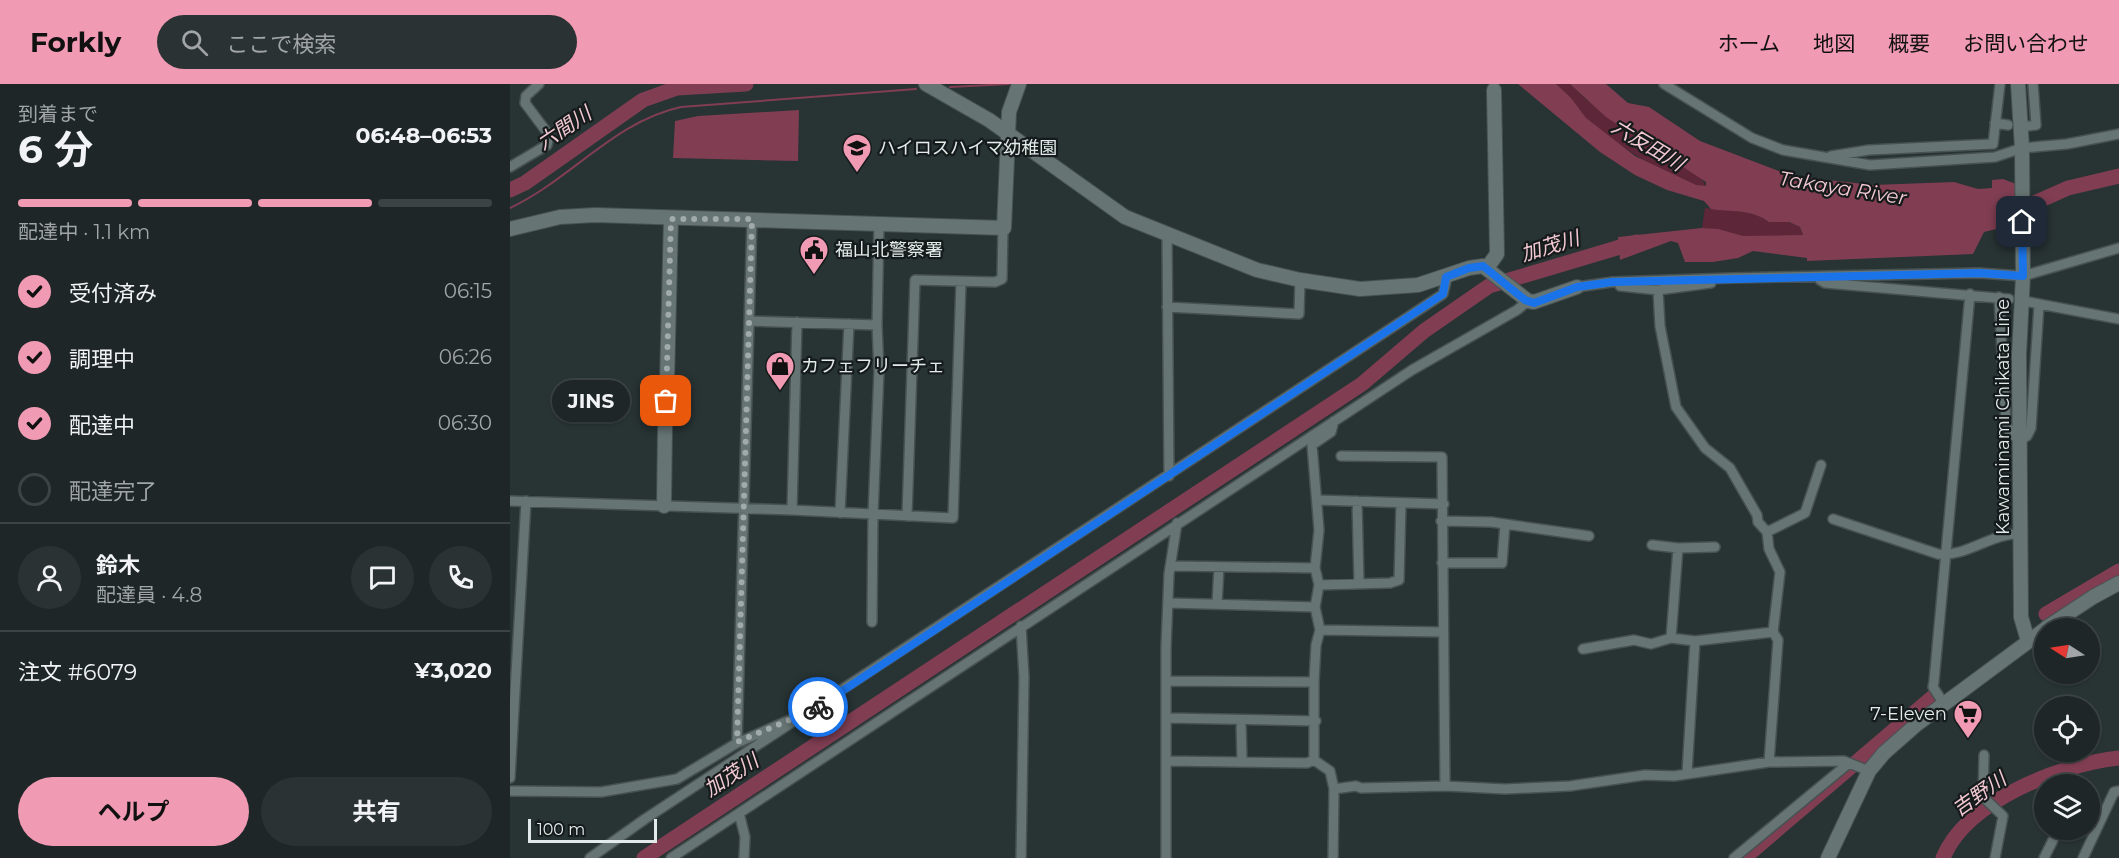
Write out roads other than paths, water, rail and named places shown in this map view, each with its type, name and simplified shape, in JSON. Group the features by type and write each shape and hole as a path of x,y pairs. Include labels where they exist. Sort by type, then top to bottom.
{"street":[{"path":"510,167 547,145 549,135 525,103 526,96 539,84"},
{"path":"926,84 1009,134 1125,217 1257,270 1300,280 1360,289 1418,285 1469,268 1488,269 1526,300 1534,303 1577,287 1612,282 1979,273 2023,270 2119,248"},
{"path":"907,516 915,280 995,282 1002,279 1009,112 1019,84"},
{"path":"1664,84 1752,138 1783,150 1815,158 1870,165 1995,157 2119,134"},
{"path":"1815,158 1818,154 1833,157 1869,150 1993,144 2000,84"},
{"name":"Kawaminami Chikata Line","path":"2018,84 2022,153 2023,270 2019,356 2021,617 2028,641"},
{"path":"2028,126 2036,125 2033,84"},
{"path":"1488,269 1497,254 1494,87"},
{"path":"1995,123 2008,125"},
{"path":"510,229 560,217 596,215 1003,228"},
{"path":"664,506 671,219"},
{"path":"737,742 752,219"},
{"path":"872,622 873,514 879,371 877,325 879,224"},
{"path":"1167,234 1169,476"},
{"path":"591,858 645,819 796,722 1443,294 1446,277"},
{"path":"1612,282 1622,286 1658,290 1707,285 1731,278"},
{"path":"1818,278 1825,283 1834,284 2004,298 2006,424 2011,434 2020,440 2027,436 2031,428 2038,305"},
{"path":"1167,307 1299,315 1300,280"},
{"path":"510,501 792,510 953,518 961,282"},
{"path":"1658,290 1660,326 1676,407 1706,448 1730,468 1757,515 1758,522 1767,532 1769,549 1780,572 1773,632 1778,640 1769,762"},
{"path":"1944,704 1934,687 1970,294"},
{"path":"671,858 1177,523 1456,344 1517,310 1526,300"},
{"path":"2029,302 2119,319"},
{"path":"750,321 877,325"},
{"path":"792,510 796,322"},
{"path":"840,513 849,324"},
{"path":"1314,760 1316,721 1314,682 1316,645 1320,630 1315,606 1319,585 1314,568 1319,530 1312,445 1331,432 1334,421"},
{"path":"1341,456 1442,457 1445,786"},
{"path":"1767,532 1805,513 1821,465"},
{"path":"510,778 526,501"},
{"path":"1317,501 1444,504"},
{"path":"1357,501 1359,582"},
{"path":"1319,585 1359,582 1390,583 1399,580 1401,503"},
{"path":"1833,519 1946,555 1980,546 2004,535 2021,534"},
{"path":"1441,521 1505,524 1589,536"},
{"path":"1166,858 1168,603 1177,523"},
{"path":"1442,563 1502,563 1505,524"},
{"path":"1652,545 1678,548 1715,547"},
{"path":"1671,638 1678,548"},
{"path":"1172,566 1314,568"},
{"path":"1217,604 1219,567"},
{"path":"2062,618 2093,597 2119,584"},
{"path":"1168,603 1315,606"},
{"path":"1021,626 1024,677 1021,858"},
{"path":"1320,630 1443,632"},
{"path":"1584,649 1634,640 1651,644 1671,638 1695,641 1773,632"},
{"path":"1734,858 2034,637"},
{"path":"1687,773 1695,641"},
{"path":"1166,681 1314,682"},
{"path":"1167,718 1316,721"},
{"path":"510,791 601,792 677,779 737,742 792,719 796,722"},
{"path":"1241,721 1242,761"},
{"path":"1984,755 1983,796 2002,816 1995,858"},
{"path":"1167,761 1307,763 1314,760"},
{"path":"1314,760 1330,771 1334,789 1333,858"},
{"path":"1334,789 1356,786 1361,788 1445,786 1505,789 1570,786 1645,775 1674,776 1769,762 1857,766"},
{"path":"1828,858 1857,766"},
{"path":"2083,858 2115,792 2119,791"},
{"path":"739,813 746,837 744,858"},
{"path":"2044,858 2053,840"}],"water":[{"path":"1518,84 1556,84 1571,98 1586,118 1635,156 1696,185 1706,186 1706,182 1606,117 1570,84 1606,84 1628,103 1649,107 1700,141 1792,176 1873,185 1954,182 1978,189 1992,188 1992,180 2003,179 2016,184 2017,224 1984,232 1973,254 1807,261 1807,258 1753,251 1738,258 1713,262 1685,262 1678,243 1671,241 1620,260 1618,237 1702,228 1718,229 1743,236 1803,235 1800,227 1789,222 1769,222 1748,213 1711,209 1704,201 1667,190 1635,175 1600,152"},
{"path":"799,110 798,161 673,158 675,121 698,116"}],"waterway":[{"name":"六間川","path":"670,84 677,88"},
{"name":"六間川","path":"510,190 525,183 643,100 677,88 746,84"},
{"path":"950,87 1009,84"},
{"path":"510,208 553,182 614,138 657,114 681,107 916,89"},
{"name":"Takaya River","path":"2012,213 2068,188 2119,176"},
{"name":"加茂川","path":"644,858 1362,384 1424,331 1489,286 1637,242"},
{"path":"2046,614 2119,571"},
{"path":"1744,858 1934,696"},
{"name":"吉野川","path":"1943,858 1955,838 1972,819 2018,789 2070,768 2119,758"}],"place":[{"name":"ハイロスハイマ幼稚園","path":"857,174"},
{"name":"福山北警察署","path":"814,276"},
{"name":"カフェフリーチェ","path":"780,392"},
{"name":"JINS","path":"666,401"},
{"name":"7-Eleven","path":"1968,740"}],"water label":[{"name":"六反田川","path":"1648,145"}]}
